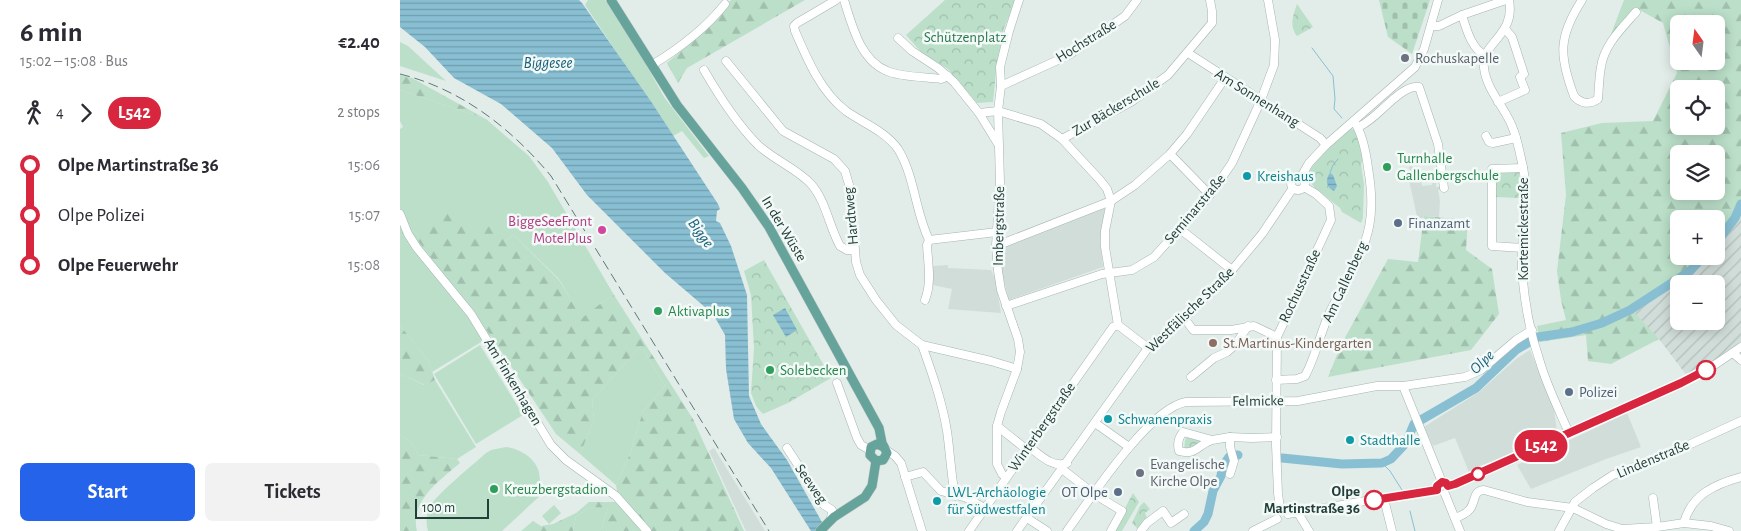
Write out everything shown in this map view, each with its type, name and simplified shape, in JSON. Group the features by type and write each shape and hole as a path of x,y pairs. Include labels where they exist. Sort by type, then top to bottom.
{"main road":[{"name":"In der Wüste","path":"612,0 682,112 742,188 769,227 879,428 882,454"},
{"name":"In der Wüste","path":"872,447 877,434 874,420"},
{"path":"820,531 831,520 865,496 872,486 882,454 879,444 872,447 870,455 882,454"}],"street":[{"path":"836,0 794,26 808,59 829,94 847,111 883,134 898,150 906,165 928,240 929,281 925,300"},
{"path":"844,0 855,33 873,63 889,72 941,79 948,76"},
{"name":"Imbergstraße","path":"1006,478 997,464 998,426 1001,412 1017,369 1020,352 1018,339 1006,306 999,278 996,246 1000,182 998,111 1001,86 1000,68 1019,0"},
{"name":"Hochstraße","path":"1001,86 1069,55 1125,16 1137,0"},
{"name":"Zur Bäckerschule","path":"1062,139 1131,102 1168,75 1212,23 1210,0"},
{"name":"Seminarstraße","path":"1006,306 1102,274 1132,270 1154,257 1210,195 1232,163 1262,100 1274,65 1275,40 1268,0"},
{"path":"1300,177 1304,181 1304,187 1298,190 1293,188 1293,179 1300,177 1309,163 1326,145 1356,124 1415,67 1424,48 1438,0"},
{"path":"1581,0 1565,33 1562,50 1574,96 1578,101 1586,103 1594,102 1598,99 1600,67 1606,50 1614,36 1636,12"},
{"path":"1431,26 1439,26 1462,15 1505,1 1511,13 1505,29 1486,55 1476,48 1462,15"},
{"path":"652,64 677,49 707,24 725,4"},
{"path":"1498,102 1525,90 1520,77 1524,74 1512,37 1505,29"},
{"name":"Imbergstraße","path":"898,38 912,51 948,76 979,113 998,144"},
{"name":"Am Sonnenhang","path":"1188,53 1320,138 1326,145"},
{"name":"Kortemickestraße","path":"1486,55 1484,68 1498,102 1508,116 1516,138 1523,168 1525,188 1524,287 1532,333 1540,364 1569,433"},
{"name":"Hardtweg","path":"726,61 783,131 834,159 845,170 850,196 854,250 860,275 876,300 896,325 920,344"},
{"path":"708,72 715,90 758,144 777,161 794,170 810,183 822,203 840,246 847,250 854,250"},
{"path":"996,246 1110,201 1135,185 1170,154 1188,134 1225,78"},
{"path":"1356,124 1371,119 1407,90 1414,86 1419,87 1438,144 1444,188"},
{"path":"979,113 998,111 1041,124 1062,139 1100,180 1109,194 1110,201 1105,239 1118,325 1148,348"},
{"name":"Am Gallenberg","path":"1276,380 1297,379 1305,376 1312,363 1330,312 1363,250 1372,218 1372,203 1367,158 1356,124"},
{"path":"1486,136 1489,142 1493,143 1516,138"},
{"path":"1170,154 1210,195"},
{"path":"1492,159 1492,246 1523,248"},
{"path":"1492,169 1523,168"},
{"name":"Rochusstraße","path":"1280,509 1276,401 1277,337 1331,220 1329,206 1316,194 1304,187"},
{"name":"Westfälische Straße","path":"1017,531 1060,468 1095,423 1148,348 1184,320 1232,270 1262,234 1293,188"},
{"name":"Am Finkenhagen","path":"400,214 408,234 417,248 471,314 551,445 566,460 616,496 647,531"},
{"path":"1180,229 1232,270"},
{"path":"928,240 997,232"},
{"path":"1188,323 1193,330 1200,331 1231,330 1254,326 1277,337"},
{"name":"Winterbergstraße","path":"968,531 1108,334 1118,325"},
{"path":"1192,377 1214,358 1227,352 1235,345 1248,326"},
{"name":"Felmicke","path":"1067,531 1138,436 1177,404 1186,402 1298,400 1377,386 1403,386 1458,379 1472,375 1486,367 1516,340 1532,333"},
{"path":"920,344 991,360 1017,369"},
{"path":"920,344 942,406 955,496"},
{"path":"1437,490 1437,486 1511,460 1681,383 1716,364 1741,347"},
{"path":"1733,353 1741,360"},
{"path":"837,383 857,438 861,445 872,447"},
{"path":"1403,386 1449,491 1445,494"},
{"name":"Lindenstraße","path":"1559,531 1575,502 1613,475 1671,453 1741,421"},
{"path":"1095,423 1129,447"},
{"path":"998,426 1122,512 1113,528"},
{"path":"1212,440 1230,437 1277,437"},
{"path":"1230,437 1233,458 1230,474"},
{"name":"Seeweg","path":"787,448 824,505 832,510 831,520"},
{"name":"In der Wüste","path":"882,454 899,460 922,531"},
{"path":"905,477 922,472 941,492 967,498 984,508"},
{"path":"1684,523 1689,507 1705,492 1723,482 1741,477"},
{"path":"1437,490 1440,494 1445,494"},
{"path":"1288,514 1437,490"},
{"path":"1455,518 1466,514 1471,509 1476,494 1480,490 1484,490 1526,502 1573,508 1622,530 1684,523 1711,526 1729,531"},
{"path":"1445,494 1460,531"},
{"path":"1653,498 1657,527"},
{"path":"1384,499 1392,531"},
{"path":"1277,519 1276,513 1280,509 1285,509 1288,514"},
{"path":"1142,531 1147,523 1163,511 1173,527 1184,514"},
{"path":"1308,511 1308,530"},
{"path":"1298,513 1308,530"},
{"path":"1253,531 1277,519 1284,521 1287,519 1288,514"},
{"path":"1027,518 1047,531"}],"shaded area":[{"path":"1409,167 1414,168 1414,175 1416,177 1420,175 1422,186 1436,183 1436,187 1442,189 1438,190 1440,201 1439,217 1424,216 1423,219 1417,217 1408,175 1411,174"},
{"path":"1105,209 1100,240 1103,267 1009,300 1002,274 1001,249 1092,210"},
{"path":"1741,209 1741,347 1687,376 1659,339 1632,311 1670,287 1670,330 1725,330 1725,275 1689,275 1699,265 1725,265 1725,234"},
{"path":"948,265 948,268 991,270 995,278 1001,313 948,309 952,289 932,285 933,266"},
{"path":"1530,350 1554,410 1557,431 1497,460 1473,468 1469,472 1455,438 1433,446 1424,427 1479,392 1516,359"},
{"path":"1627,413 1641,447 1531,489 1517,465"},
{"path":"714,448 765,531 746,531 709,451"}],"green space":[{"path":"588,0 605,0 633,41 664,97 709,156 704,158 682,131 673,136 585,5"},
{"path":"731,0 805,0 687,68 678,83 667,63 717,19"},
{"name":"Schützenplatz","path":"945,0 1016,0 1004,28 993,102 977,103 948,69 922,53 906,35"},
{"path":"1379,0 1430,0 1412,54 1388,37"},
{"path":"1624,0 1741,0 1741,209 1725,234 1725,210 1670,210 1670,265 1699,265 1689,275 1670,275 1670,287 1633,311 1659,339 1611,364 1588,361 1586,335 1540,342 1537,326 1566,320 1557,271 1566,195 1561,133 1602,123 1653,121 1670,87 1670,135 1725,135 1725,80 1674,80 1677,73 1676,70 1725,70 1725,15 1670,15 1670,48 1663,23 1636,8 1608,42"},
{"path":"1297,4 1313,27 1297,36 1292,24"},
{"path":"400,42 408,46 446,81 400,66"},
{"path":"400,75 412,78 486,119 400,90"},
{"path":"400,90 486,119 529,156 548,182 614,295 582,319 559,279 514,235 505,241 468,230 419,235 409,229 400,207 400,129 403,127 400,121"},
{"path":"1351,129 1356,130 1363,159 1361,164 1364,185 1363,218 1361,223 1342,212 1340,208 1315,188 1307,178 1320,158"},
{"path":"1495,172 1519,172 1519,198 1495,197"},
{"path":"400,207 409,229 419,235 448,208 468,230 486,216 505,241 514,235 559,280 582,318 614,295 693,419 744,531 601,531 608,508 590,507 576,517 573,531 521,531 533,521 541,526 553,524 576,513 589,502 619,502 616,485 630,454 643,411 665,386 641,346 592,400 594,420 580,454 556,434 491,336 415,237 405,232 400,236"},
{"path":"1424,216 1468,220 1466,250 1492,269 1499,314 1471,350 1328,377 1341,345 1388,259 1418,262"},
{"path":"405,232 415,237 491,336 432,372 429,362 400,325 400,236"},
{"path":"764,260 831,378 788,403 763,414 756,406 751,393 754,348 751,295 744,271"},
{"path":"400,325 429,362 435,380 425,385 400,374"},
{"path":"480,345 523,415 476,444 434,374"},
{"path":"641,346 665,386 643,411 630,454 616,485 580,454 594,420 592,400"},
{"path":"400,374 424,385 435,380 476,447 457,459 418,455 413,445 400,434"},
{"path":"400,434 413,445 418,455 457,459 460,463 435,484 422,501 416,520 417,531 400,531"},
{"path":"1187,437 1207,441 1184,451"},
{"name":"Kreuzbergstadion","path":"506,447 520,451 532,460 539,471 539,486 544,492 502,531 428,531 428,511 438,496 486,453"},
{"path":"1133,493 1139,502 1122,531 1113,531"},
{"path":"1144,502 1150,509 1145,513 1148,520 1140,531 1132,523"},
{"path":"554,505 561,513 549,524 542,516"},
{"path":"590,507 608,508 601,531 573,531 576,517"}],"water":[{"name":"Biggesee","path":"400,0 579,0 582,3 650,100 718,204 720,209 717,211 716,221 720,223 731,246 747,295 749,396 761,424 787,460 827,531 811,531 771,468 748,443 734,419 726,369 725,335 713,314 665,273 587,195 552,148 501,104 454,78 425,47 400,27"},
{"path":"1330,173 1333,175 1337,186 1334,191 1329,188 1327,183"},
{"path":"785,308 797,330 786,337 773,315"}],"waterway":[{"path":"1312,48 1333,76 1334,109 1342,118"},
{"path":"1330,173 1338,159"},
{"name":"Olpe","path":"1725,231 1735,218 1741,204"},
{"name":"Olpe","path":"1282,458 1342,464 1382,463 1391,459 1406,443 1414,424 1476,388 1516,350 1538,337 1572,332 1602,323 1630,310 1690,271 1696,265"},
{"name":"Olpe","path":"1194,531 1204,522 1208,514 1213,491 1221,476 1222,467 1229,457 1238,455"},
{"path":"1382,463 1390,471 1402,490"},
{"path":"1410,511 1415,531"}],"railway":[{"path":"400,74 422,81 464,100 502,127 536,158 551,176 769,531"}],"bus line":[{"name":"L542","path":"1374,500 1437,490 1437,486 1442,482 1448,486 1455,484 1706,370"}],"place":[{"name":"Rochuskapelle","path":"1405,58"},
{"name":"Turnhalle Gallenbergschule","path":"1387,167"},
{"name":"Kreishaus","path":"1247,176"},
{"name":"Finanzamt","path":"1398,223"},
{"name":"BiggeSeeFront MotelPlus","path":"602,230"},
{"name":"Aktivaplus","path":"658,311"},
{"name":"St.Martinus-Kindergarten","path":"1213,343"},
{"name":"Solebecken","path":"770,370"},
{"name":"Polizei","path":"1569,392"},
{"name":"Schwanenpraxis","path":"1108,419"},
{"name":"Stadthalle","path":"1350,440"},
{"name":"Evangelische Kirche Olpe","path":"1140,473"},
{"name":"Kreuzbergstadion","path":"494,489"},
{"name":"OT Olpe","path":"1118,492"},
{"name":"Olpe Martinstraße 36","path":"1374,500"},
{"name":"LWL-Archäologie für Südwestfalen","path":"937,501"}],"water label":[{"name":"Bigge","path":"701,233"}]}
